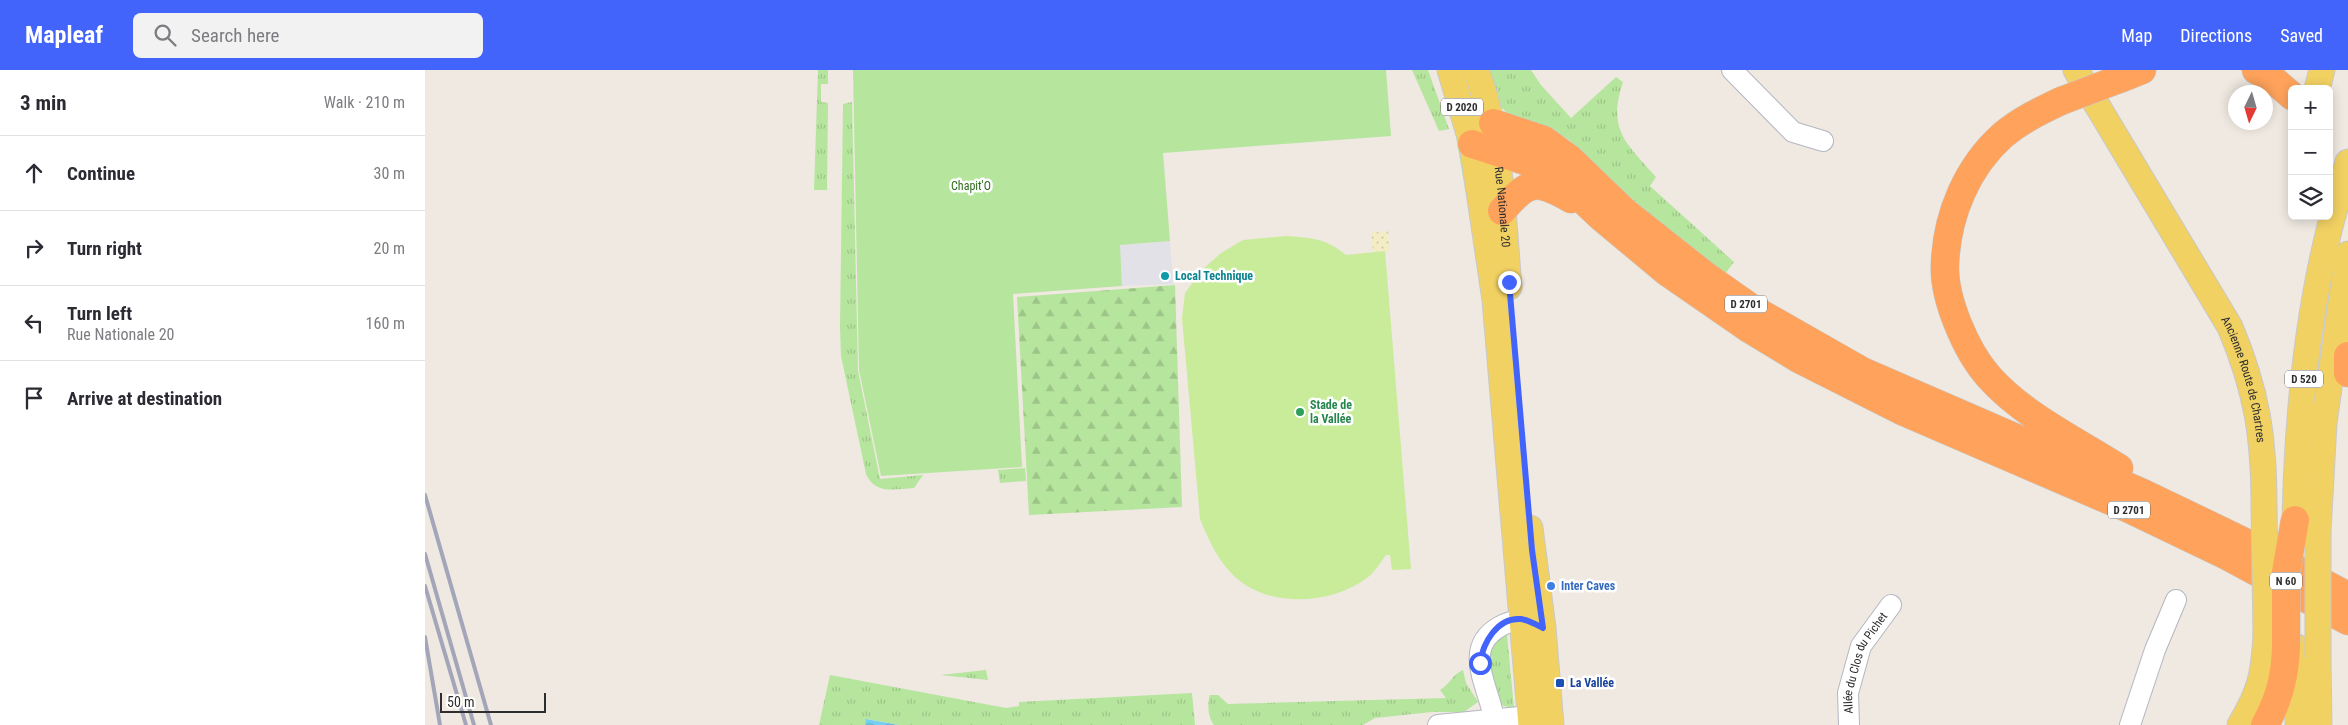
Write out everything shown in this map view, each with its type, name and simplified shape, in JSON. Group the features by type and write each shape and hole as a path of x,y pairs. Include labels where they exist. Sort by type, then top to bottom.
{"highway":[{"path":"2256,70 2269,76 2288,93"},
{"path":"2132,74 2061,101 2028,116 2002,136 1984,156 1964,184 1951,222 1945,264 1949,292 1968,346 1988,376 2014,403 2121,469 2143,493"},
{"name":"D 2701","path":"1493,124 1545,140 1570,159 1625,212 1706,276 1753,309 1862,371 2143,493 2249,544 2348,596"},
{"name":"D 2701","path":"1483,148 1550,170 1601,217 1667,272 1740,323 1851,386 2127,508 2227,556 2348,621"},
{"name":"D 2701","path":"1501,211 1523,188 1535,185 1548,186 1601,217"},
{"path":"2348,356 2348,373"},
{"name":"N 60","path":"2292,645 2286,572 2306,526"},
{"path":"2265,725 2282,687 2292,645"}],"main road":[{"name":"Rue Nationale 20","path":"1450,70 1483,148 1501,211 1532,550 1532,623"},
{"name":"Rue Nationale 20","path":"1476,70 1493,124 1483,148 1495,300 1532,623 1538,713"},
{"name":"Ancienne Route de Chartres","path":"2076,70 2234,336 2245,363 2256,401 2262,436 2264,506 2292,645 2264,666 2260,687 2241,725"},
{"path":"2318,85 2322,70"},
{"name":"D 520","path":"2306,526 2296,455 2302,390 2312,314 2327,228 2348,162"},
{"name":"D 520","path":"2298,725 2292,645 2306,526 2324,423 2348,254"},
{"name":"D 520","path":"2292,645 2319,725"}],"street":[{"path":"1732,70 1793,132 1823,141"},
{"path":"2130,725 2155,650 2176,600"},
{"name":"Allée du Clos du Pichet","path":"1849,725 1849,693 1861,646 1891,605"},
{"path":"1494,719 1493,708 1482,679 1481,650 1492,632 1510,621 1532,623"},
{"path":"1438,725 1538,713"}],"shaded area":[{"path":"1170,241 1173,284 1122,286 1119,245"}],"green space":[{"path":"818,70 828,70 828,84 821,84 821,102 828,103 827,190 814,190"},
{"name":"Chapit'O","path":"853,70 1386,70 1391,136 1163,153 1170,241 1120,245 1122,286 1013,294 1022,467 881,476 859,370"},
{"path":"1412,70 1428,70 1449,129 1439,131"},
{"path":"1489,70 1531,70 1541,85 1571,118 1616,77 1623,82 1617,112 1622,135 1636,155 1656,177 1650,186 1734,262 1725,274 1692,251 1623,191 1568,139 1544,127 1509,115 1501,107"},
{"path":"852,102 858,371 880,479 923,475 914,488 893,490 880,488 870,481 866,474 841,356 843,104"},
{"path":"1462,136 1470,217 1456,137"},
{"path":"1286,236 1311,238 1325,242 1346,255 1385,251 1411,569 1392,570 1390,555 1386,555 1367,578 1336,594 1318,598 1282,598 1265,594 1249,587 1229,571 1203,527 1200,519 1182,318 1185,293 1203,269 1221,253 1243,240"},
{"path":"1175,285 1182,507 1029,515 1017,297"},
{"path":"1025,468 1026,481 1000,483 998,470"},
{"path":"1507,635 1514,708 1500,705 1486,670 1487,659 1494,643 1502,636"},
{"path":"986,670 988,680 941,675"},
{"path":"1463,670 1466,683 1478,702 1464,712 1432,712 1375,718 1363,725 1214,725 1209,715 1210,695 1218,695 1228,704 1446,698 1440,690"},
{"path":"830,675 1006,708 1019,706 1019,702 1192,693 1195,725 899,725 867,719 865,725 819,725"}],"sand":[{"path":"1388,231 1390,251 1373,252 1371,233"}],"water":[{"path":"866,719 899,725 865,725"}],"railway":[{"path":"425,495 491,725"},
{"path":"425,554 474,725"},
{"path":"425,586 466,725"},
{"path":"425,637 440,725"}],"place":[{"name":"Local Technique","path":"1165,276"},
{"name":"Stade de la Vallée","path":"1300,412"},
{"name":"Inter Caves","path":"1551,586"},
{"name":"La Vallée","path":"1560,683"}],"route":[{"path":"1480,663 1481,650 1492,632 1510,621 1522,619 1543,628 1532,550 1509,282"}]}
